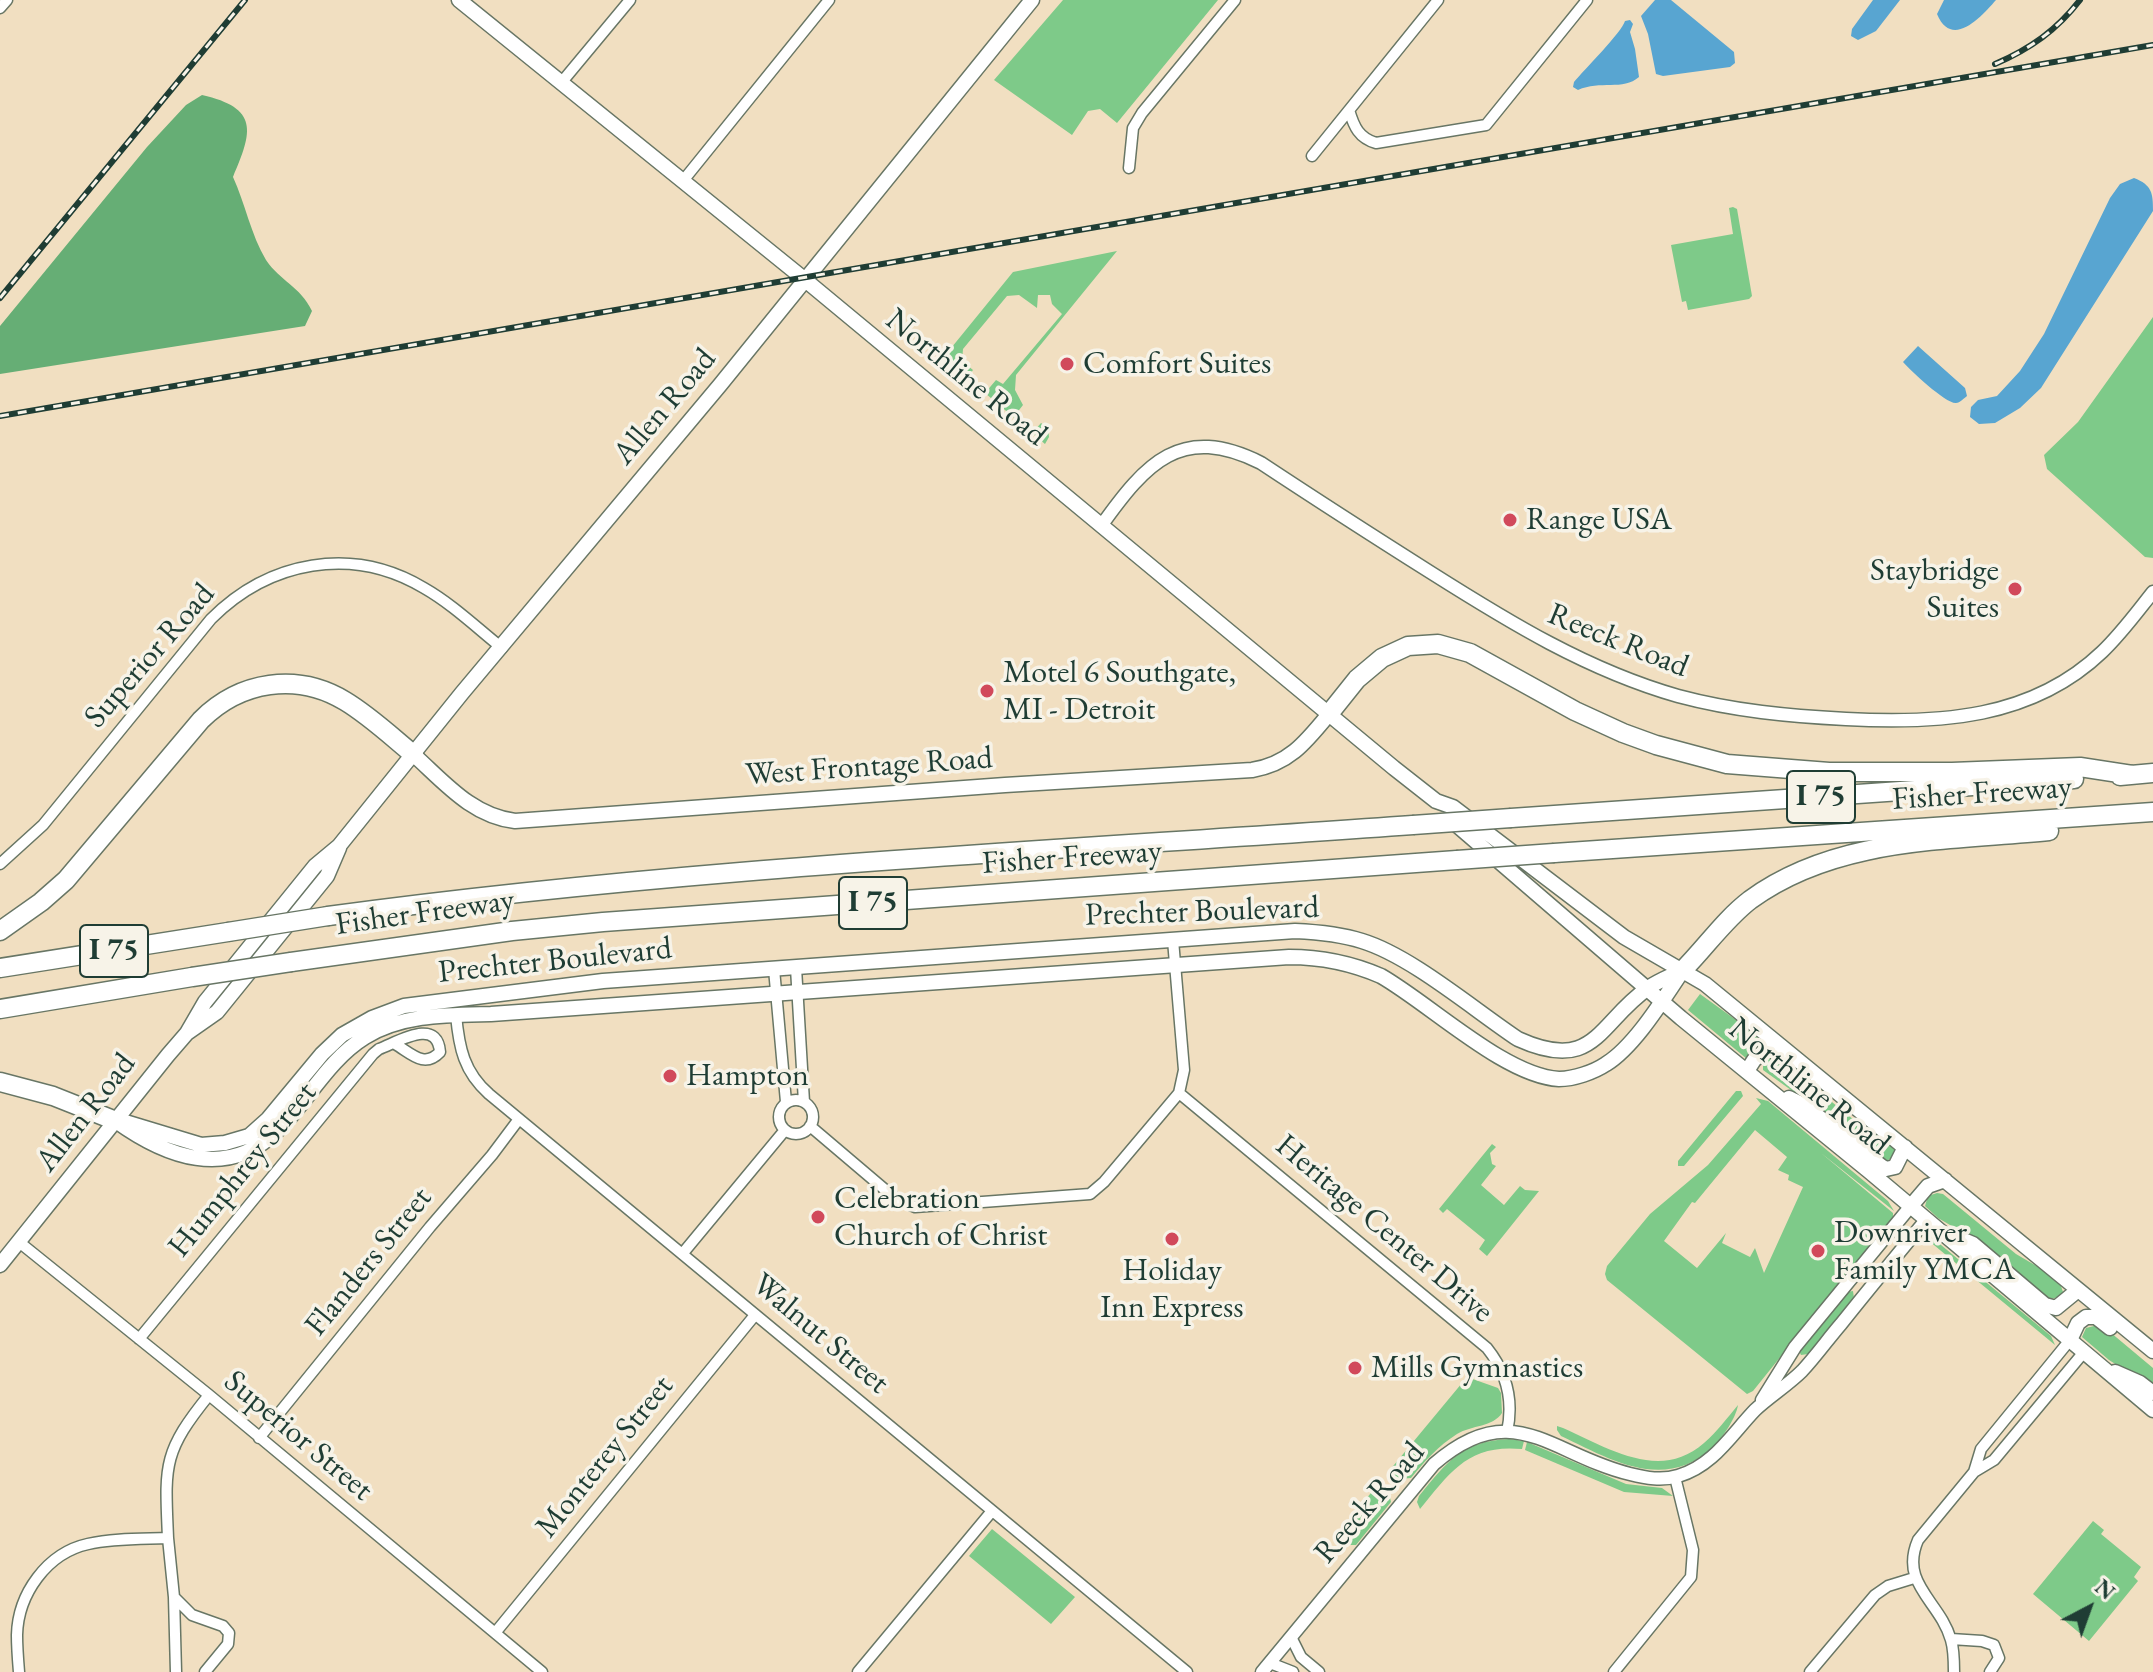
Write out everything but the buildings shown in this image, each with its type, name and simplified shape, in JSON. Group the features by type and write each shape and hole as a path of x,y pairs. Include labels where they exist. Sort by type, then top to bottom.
{"highway":[{"path":"1329,714 1357,679 1382,658 1408,646 1438,644 1470,653 1575,711 1623,733 1671,750 1727,764 1829,772 1952,772 2080,767 2132,775"},
{"path":"0,931 66,880 201,720 235,694 273,684 312,687 346,702 414,755"},
{"name":"Fisher Freeway","path":"0,968 328,916 641,879 2153,773"},
{"name":"Fisher Freeway","path":"0,1009 291,962 512,931 603,922 2153,812"},
{"path":"1683,970 1721,926 1749,901 1784,879 1820,863 1878,848 2051,831 2131,814"},
{"path":"0,1082 53,1096 116,1121"}],"main road":[{"name":"Northline Road","path":"459,0 804,279 1436,801 1443,812 1662,1001 2153,1410"},
{"name":"Allen Road","path":"0,1265 187,1033 217,1012 327,876 339,846 1032,0"},
{"name":"West Frontage Road","path":"414,755 474,808 494,817 515,821 1252,770 1271,765 1297,751 1329,714"},
{"name":"Northline Road","path":"1436,801 1453,807 1624,937 1705,984 2153,1351"},
{"name":"Prechter Boulevard","path":"116,1121 201,1145 225,1143 249,1136 268,1119 322,1054 342,1035 372,1018 404,1006 603,981 1093,944 1295,931 1328,933 1362,941 1393,954 1518,1039 1557,1051 1598,1039 1648,989 1683,970"},
{"path":"1325,958 1334,945 1328,933"},
{"path":"1030,975 1044,966 1100,960 1102,953 1093,944"},
{"path":"969,954 961,968 970,981"},
{"name":"Prechter Boulevard","path":"116,1121 141,1139 192,1159 237,1157 277,1132 333,1064 365,1037 394,1024 422,1017 1289,957 1325,958 1361,967 1381,976 1507,1063 1535,1074 1561,1079 1587,1073 1608,1063 1650,1020 1683,970"},
{"path":"727,998 733,987 729,972"},
{"path":"665,977 659,994 667,1002"},
{"path":"603,981 603,1006"},
{"path":"1466,1034 1466,1019 1479,1013"},
{"path":"1747,1071 1768,1048 1853,1114 1873,1121"},
{"path":"1770,1090 1805,1106 1886,1169 1895,1167 1905,1147"},
{"path":"1910,1207 1928,1186 1945,1180"},
{"path":"1932,1225 1973,1244 2049,1307 2062,1305 2078,1290"},
{"path":"2070,1340 2081,1320 2090,1315 2153,1364"},
{"path":"2100,1366 2140,1383 2153,1393"}],"street":[{"path":"0,8 7,0"},
{"path":"561,83 630,0"},
{"path":"682,182 829,0"},
{"path":"1129,168 1133,128 1142,113 1235,0"},
{"path":"1312,156 1438,0"},
{"path":"1349,110 1355,127 1365,140 1376,143 1486,125 1587,0"},
{"name":"Reeck Road","path":"1101,526 1136,478 1159,460 1189,449 1227,449 1261,463 1496,614 1585,662 1644,685 1703,702 1751,712 1813,717 1952,719 2021,703 2065,681 2091,662 2115,639 2153,592"},
{"name":"Superior Road","path":"0,864 43,825 211,619 237,595 269,577 296,567 328,563 359,564 389,572 409,579 440,597 502,648"},
{"path":"810,1126 896,1199 915,1207 1090,1194 1104,1182 1179,1093 1184,1070 1173,940"},
{"path":"774,969 786,1102 779,1116 785,1130 796,1134 810,1126 813,1115 804,1102 796,968"},
{"name":"Walnut Street","path":"456,1015 461,1055 472,1077 1187,1672"},
{"name":"Humphrey Street","path":"139,1339 373,1054 395,1044"},
{"name":"Heritage Center Drive","path":"1179,1093 1487,1348 1500,1367 1508,1388 1510,1413 1507,1432"},
{"path":"786,1102 804,1102"},
{"name":"Flanders Street","path":"259,1438 519,1119"},
{"path":"683,1253 785,1130"},
{"name":"Reeck Road","path":"1756,1409 1795,1347 1910,1207"},
{"name":"Reeck Road","path":"1266,1668 1434,1464 1451,1449 1470,1438 1491,1432 1507,1432 1544,1439 1591,1462 1621,1472 1653,1479 1675,1477 1710,1460 1756,1409 1802,1371 1870,1288 1932,1225"},
{"name":"Superior Street","path":"19,1242 209,1395 542,1672"},
{"path":"1853,1276 1870,1288"},
{"name":"Monterey Street","path":"495,1633 755,1315"},
{"path":"1974,1472 1981,1449 2070,1340"},
{"path":"1954,1672 1951,1639 1914,1578 1913,1558 1918,1540 1974,1472 1994,1460 2084,1352"},
{"path":"176,1672 166,1476 171,1452 180,1433 209,1395"},
{"path":"2021,1399 2035,1411"},
{"path":"1614,1672 1691,1577 1693,1550 1675,1477"},
{"path":"858,1672 992,1511"},
{"path":"19,1672 17,1634 21,1612 33,1584 45,1569 83,1545 168,1538"},
{"path":"1810,1672 1875,1595 1888,1586 1914,1578"},
{"path":"174,1597 192,1615 223,1626 229,1633 228,1644 205,1672"},
{"path":"1291,1637 1301,1657 1319,1672"},
{"path":"1951,1639 1994,1645 1999,1658 1990,1672"},
{"path":"1266,1668 1293,1672"}],"green space":[{"path":"1063,0 1218,0 1117,123 1100,109 1088,111 1072,135 994,80"},
{"path":"202,95 221,100 242,115 247,134 233,177 266,260 302,295 312,311 305,326 0,374 0,326 147,147 186,105"},
{"path":"1729,208 1737,209 1752,296 1688,310 1686,301 1682,302 1671,245 1733,234"},
{"path":"1117,251 1016,375 1015,390 1023,405 1016,414 1035,430 1041,423 1048,428 1049,437 1045,444 985,393 996,380 1003,384 1062,314 1052,304 1050,295 1038,295 1037,308 1019,295 1007,296 963,349 962,361 973,370 967,378 943,358 1013,272"},
{"path":"2153,317 2153,558 2145,557 2047,469 2044,455 2078,422"},
{"path":"1700,994 1764,1043 1755,1047 1747,1059 1688,1010"},
{"path":"1773,1054 1854,1120 1895,1147 1892,1158 1882,1163 1763,1070 1763,1062"},
{"path":"1736,1091 1741,1091 1743,1096 1684,1166 1678,1166 1678,1161"},
{"name":"Downriver Family YMCA","path":"1756,1098 1768,1101 1888,1201 1894,1211 1821,1153 1893,1213 1893,1217 1753,1391 1747,1394 1607,1280 1605,1274 1607,1266 1650,1214 1708,1165 1761,1104","holes":["1755,1130 1787,1157 1778,1170 1789,1175 1788,1180 1803,1187 1764,1273 1755,1248 1750,1257 1722,1243 1726,1233 1697,1268 1664,1241 1692,1202 1695,1203"]},
{"path":"1492,1144 1496,1147 1490,1153 1492,1164 1496,1166 1481,1185 1504,1205 1520,1186 1525,1190 1539,1191 1487,1256 1479,1249 1485,1240 1447,1209 1443,1213 1439,1209"},
{"path":"1943,1194 2016,1254 2060,1283 2061,1296 2048,1300 1974,1239 1938,1218 1925,1206 1928,1196"},
{"path":"1923,1236 1935,1240 2051,1336 2055,1345"},
{"path":"1853,1291 1854,1298 1808,1354 1801,1355 1799,1351 1847,1292"},
{"path":"2098,1325 2153,1368 2153,1388 2109,1360 2082,1337 2086,1328"},
{"path":"1467,1377 1498,1388 1502,1413 1493,1421 1457,1434 1432,1454 1411,1478 1399,1479 1389,1471"},
{"path":"1738,1405 1735,1416 1713,1447 1694,1461 1675,1468 1656,1470 1618,1462 1561,1436 1557,1430 1557,1426 1634,1458 1670,1460 1704,1443"},
{"path":"1509,1439 1524,1441 1522,1449 1488,1451 1463,1463 1420,1509 1417,1502 1419,1496 1457,1456 1479,1444"},
{"path":"1527,1442 1626,1484 1662,1488 1673,1496 1624,1492 1525,1450"},
{"path":"1379,1483 1388,1489 1391,1502 1356,1545 1344,1545 1335,1537"},
{"path":"2093,1521 2104,1530 2101,1534 2141,1567 2134,1577 2138,1581 2089,1641 2033,1594"},
{"path":"992,1529 1075,1597 1051,1624 969,1556"}],"water":[{"path":"1655,0 1671,0 1734,52 1735,63 1730,67 1663,76 1656,74 1641,16"},
{"path":"1873,0 1900,0 1876,31 1858,40 1851,36 1852,29"},
{"path":"1944,0 1996,0 1975,21 1959,30 1943,24 1937,14"},
{"path":"1630,20 1639,77 1626,84 1578,90 1573,87 1625,21"},
{"path":"2134,178 2150,190 2153,211 2041,388 2020,408 1995,423 1979,424 1970,417 1971,407 1978,400 1997,396 2020,371 2044,334 2110,198 2120,184"},
{"path":"1918,346 1965,388 1967,396 1957,403 1951,402 1928,386 1903,362"}],"railway":[{"path":"0,298 245,0"},
{"path":"1995,64 2042,38 2080,0"},
{"path":"0,416 2153,45"}],"place":[{"name":"Comfort Suites","path":"1067,364"},
{"name":"Range USA","path":"1510,520"},
{"name":"Staybridge Suites","path":"2015,589"},
{"name":"Motel 6 Southgate, MI - Detroit","path":"987,691"},
{"name":"Hampton","path":"670,1076"},
{"name":"Celebration Church of Christ","path":"818,1217"},
{"name":"Holiday Inn Express","path":"1172,1239"},
{"name":"Downriver Family YMCA","path":"1818,1251"},
{"name":"Mills Gymnastics","path":"1355,1368"}]}
